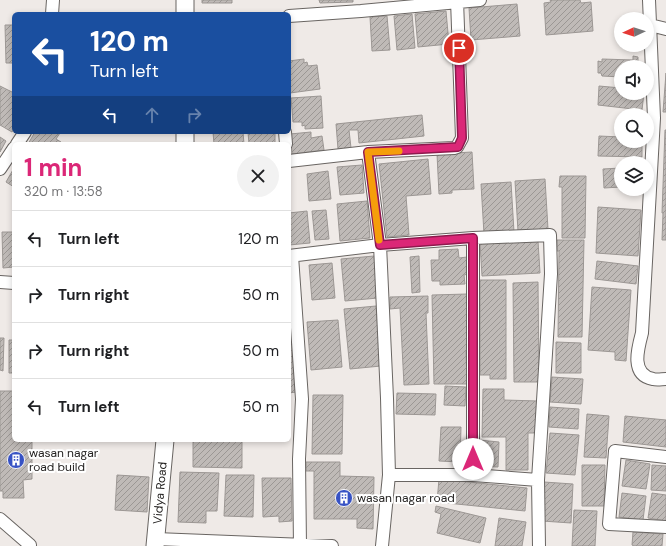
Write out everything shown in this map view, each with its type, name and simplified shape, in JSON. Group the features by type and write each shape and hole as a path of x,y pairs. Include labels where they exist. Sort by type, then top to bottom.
{"street":[{"path":"52,12 53,0"},
{"path":"185,0 185,12"},
{"path":"291,16 360,6 480,0"},
{"path":"649,0 649,12"},
{"path":"291,161 368,152 458,147 462,138 457,2"},
{"path":"654,26 666,30"},
{"path":"653,52 660,118 642,333 637,356 640,370 645,376 652,379 666,380"},
{"path":"0,169 12,151"},
{"path":"368,152 380,245 387,398 389,475 382,546"},
{"path":"291,256 380,245 473,238 550,235 550,274 538,480 538,546"},
{"path":"473,238 473,475"},
{"path":"291,268 302,399 299,459 300,545"},
{"path":"0,282 12,283"},
{"name":"Vidya Road","path":"155,543 165,442"},
{"path":"666,457 615,451 609,524 666,527"},
{"path":"389,475 473,475 538,480"},
{"path":"0,519 30,545"},
{"path":"155,543 332,546"},
{"path":"14,546 30,545"}],"building":[{"path":"202,0 232,0 232,3 202,3"},
{"path":"319,0 353,0 353,2 320,3"},
{"path":"550,0 580,0 581,3 591,2 593,31 546,35 544,3 551,2"},
{"path":"517,4 520,36 471,40 469,8"},
{"path":"446,11 449,44 418,47 415,14"},
{"path":"412,14 415,48 397,50 394,16"},
{"path":"387,16 390,50 372,51 370,17"},
{"path":"5,25 12,25 12,63 6,63"},
{"path":"633,56 638,57 638,60 633,60"},
{"path":"304,59 304,63 307,62 308,66 317,65 320,89 291,93 291,61"},
{"path":"602,59 633,60 614,60 614,77 602,76 601,73 598,73 598,61 602,62"},
{"path":"666,73 666,112 663,112"},
{"path":"0,86 12,92 12,132 0,125"},
{"path":"599,86 614,87 614,100 643,100 642,108 624,108 598,105"},
{"path":"321,96 323,128 305,129 305,125 302,126 302,122 293,122 291,98"},
{"path":"422,115 424,136 359,143 358,130 349,130 351,148 338,149 336,124"},
{"path":"665,130 666,240 662,240 662,213"},
{"path":"311,132 311,138 322,136 324,150 292,154 291,134"},
{"path":"34,134 59,134 56,139 61,142 29,142"},
{"path":"213,134 243,134 244,142 214,142"},
{"path":"248,134 275,134 275,142 249,142"},
{"path":"599,136 614,137 614,148 642,148 642,156 598,156"},
{"path":"0,137 6,141 0,152"},
{"path":"472,152 474,189 452,190 452,193 439,194 437,154"},
{"path":"428,159 431,194 406,196 409,235 387,237 379,164"},
{"path":"362,165 364,193 340,195 337,167"},
{"path":"614,168 614,187 604,188 603,169"},
{"path":"328,171 331,199 309,201 307,174"},
{"path":"12,172 12,186 6,182"},
{"path":"560,176 586,176 585,238 562,238 562,187 559,187"},
{"path":"545,179 548,229 518,231 515,181"},
{"path":"511,182 514,232 484,234 481,184"},
{"path":"367,201 370,238 340,241 337,204"},
{"path":"598,207 641,210 638,256 596,253"},
{"path":"326,210 329,239 315,240 312,211"},
{"path":"307,211 310,243 291,245 291,213"},
{"path":"2,232 12,232 12,267 3,268"},
{"path":"557,240 584,240 582,337 558,337 559,251 557,251"},
{"path":"538,241 540,273 482,276 480,243"},
{"path":"458,249 459,258 467,257 468,274 464,275 465,284 440,285 440,281 432,281 431,260 439,260 439,250"},
{"path":"374,256 378,298 345,301 341,259"},
{"path":"419,256 420,292 412,293 410,257"},
{"path":"597,261 638,266 636,284 595,279"},
{"path":"332,263 335,298 312,300 309,265"},
{"path":"480,280 506,280 506,379 490,379 490,375 480,375"},
{"path":"538,282 539,382 514,382 513,283"},
{"path":"592,287 631,290 626,361 615,360 615,352 588,350"},
{"path":"467,294 467,384 434,384 432,295"},
{"path":"428,296 428,313 426,313 429,384 404,385 400,308 390,309 390,297"},
{"path":"376,306 381,366 350,369 344,309"},
{"path":"338,320 342,367 311,370 307,322"},
{"path":"291,324 296,392 291,393"},
{"path":"0,338 4,338 3,371 0,370"},
{"path":"9,340 12,340 12,373 9,373"},
{"path":"556,342 581,343 581,373 556,373"},
{"path":"552,377 583,379 581,404 550,402"},
{"path":"445,386 466,387 465,406 444,405"},
{"path":"483,389 504,389 504,400 538,401 537,433 528,433 528,470 506,470 506,437 482,437"},
{"name":"wasan nagar road build","path":"0,391 12,391 12,442 32,442 32,479 23,480 24,498 3,498 3,491 0,491"},
{"path":"397,393 436,394 435,415 396,414"},
{"path":"313,395 343,395 342,454 312,454"},
{"path":"550,407 579,409 578,429 549,427"},
{"path":"587,414 609,416 606,458 584,457"},
{"path":"625,416 666,420 666,447 623,442"},
{"name":"wasan nagar road","path":"441,427 461,427 460,462 439,461"},
{"path":"550,433 579,435 575,475 546,473"},
{"name":"wasan nagar road","path":"479,440 499,442 498,467 477,466"},
{"path":"193,442 242,442 242,468 193,467"},
{"path":"626,460 650,464 646,489 622,486"},
{"name":"wasan nagar road","path":"306,462 340,462 340,476 374,477 373,529 357,528 357,519 314,519 314,471 306,471"},
{"path":"582,465 605,465 604,506 582,506"},
{"path":"652,465 666,466 666,491 651,490"},
{"path":"180,472 219,473 217,511 206,511 206,523 178,522"},
{"name":"wasan nagar road build","path":"117,475 149,477 147,512 115,510"},
{"path":"226,475 254,475 253,517 224,516"},
{"path":"262,478 291,478 292,521 279,522 279,516 263,517"},
{"name":"wasan nagar road","path":"439,479 527,488 525,511 437,502"},
{"path":"544,482 573,484 571,523 542,521"},
{"path":"622,493 646,496 643,520 619,517"},
{"path":"652,493 666,495 666,521 648,518"},
{"name":"wasan nagar road","path":"436,506 486,518 480,543 437,533 441,514 435,512"},
{"path":"574,510 597,511 595,546 572,546"},
{"path":"499,518 526,522 522,546 495,546"},
{"path":"633,532 663,534 662,546 634,546 632,545"}],"slow traffic":[{"path":"379,240 368,152 399,151"}],"place":[{"name":"wasan nagar road build","path":"16,460"},
{"name":"wasan nagar road","path":"344,498"}],"route":[{"path":"459,48 462,138 458,147 368,152 380,245 473,238 473,459"}]}
